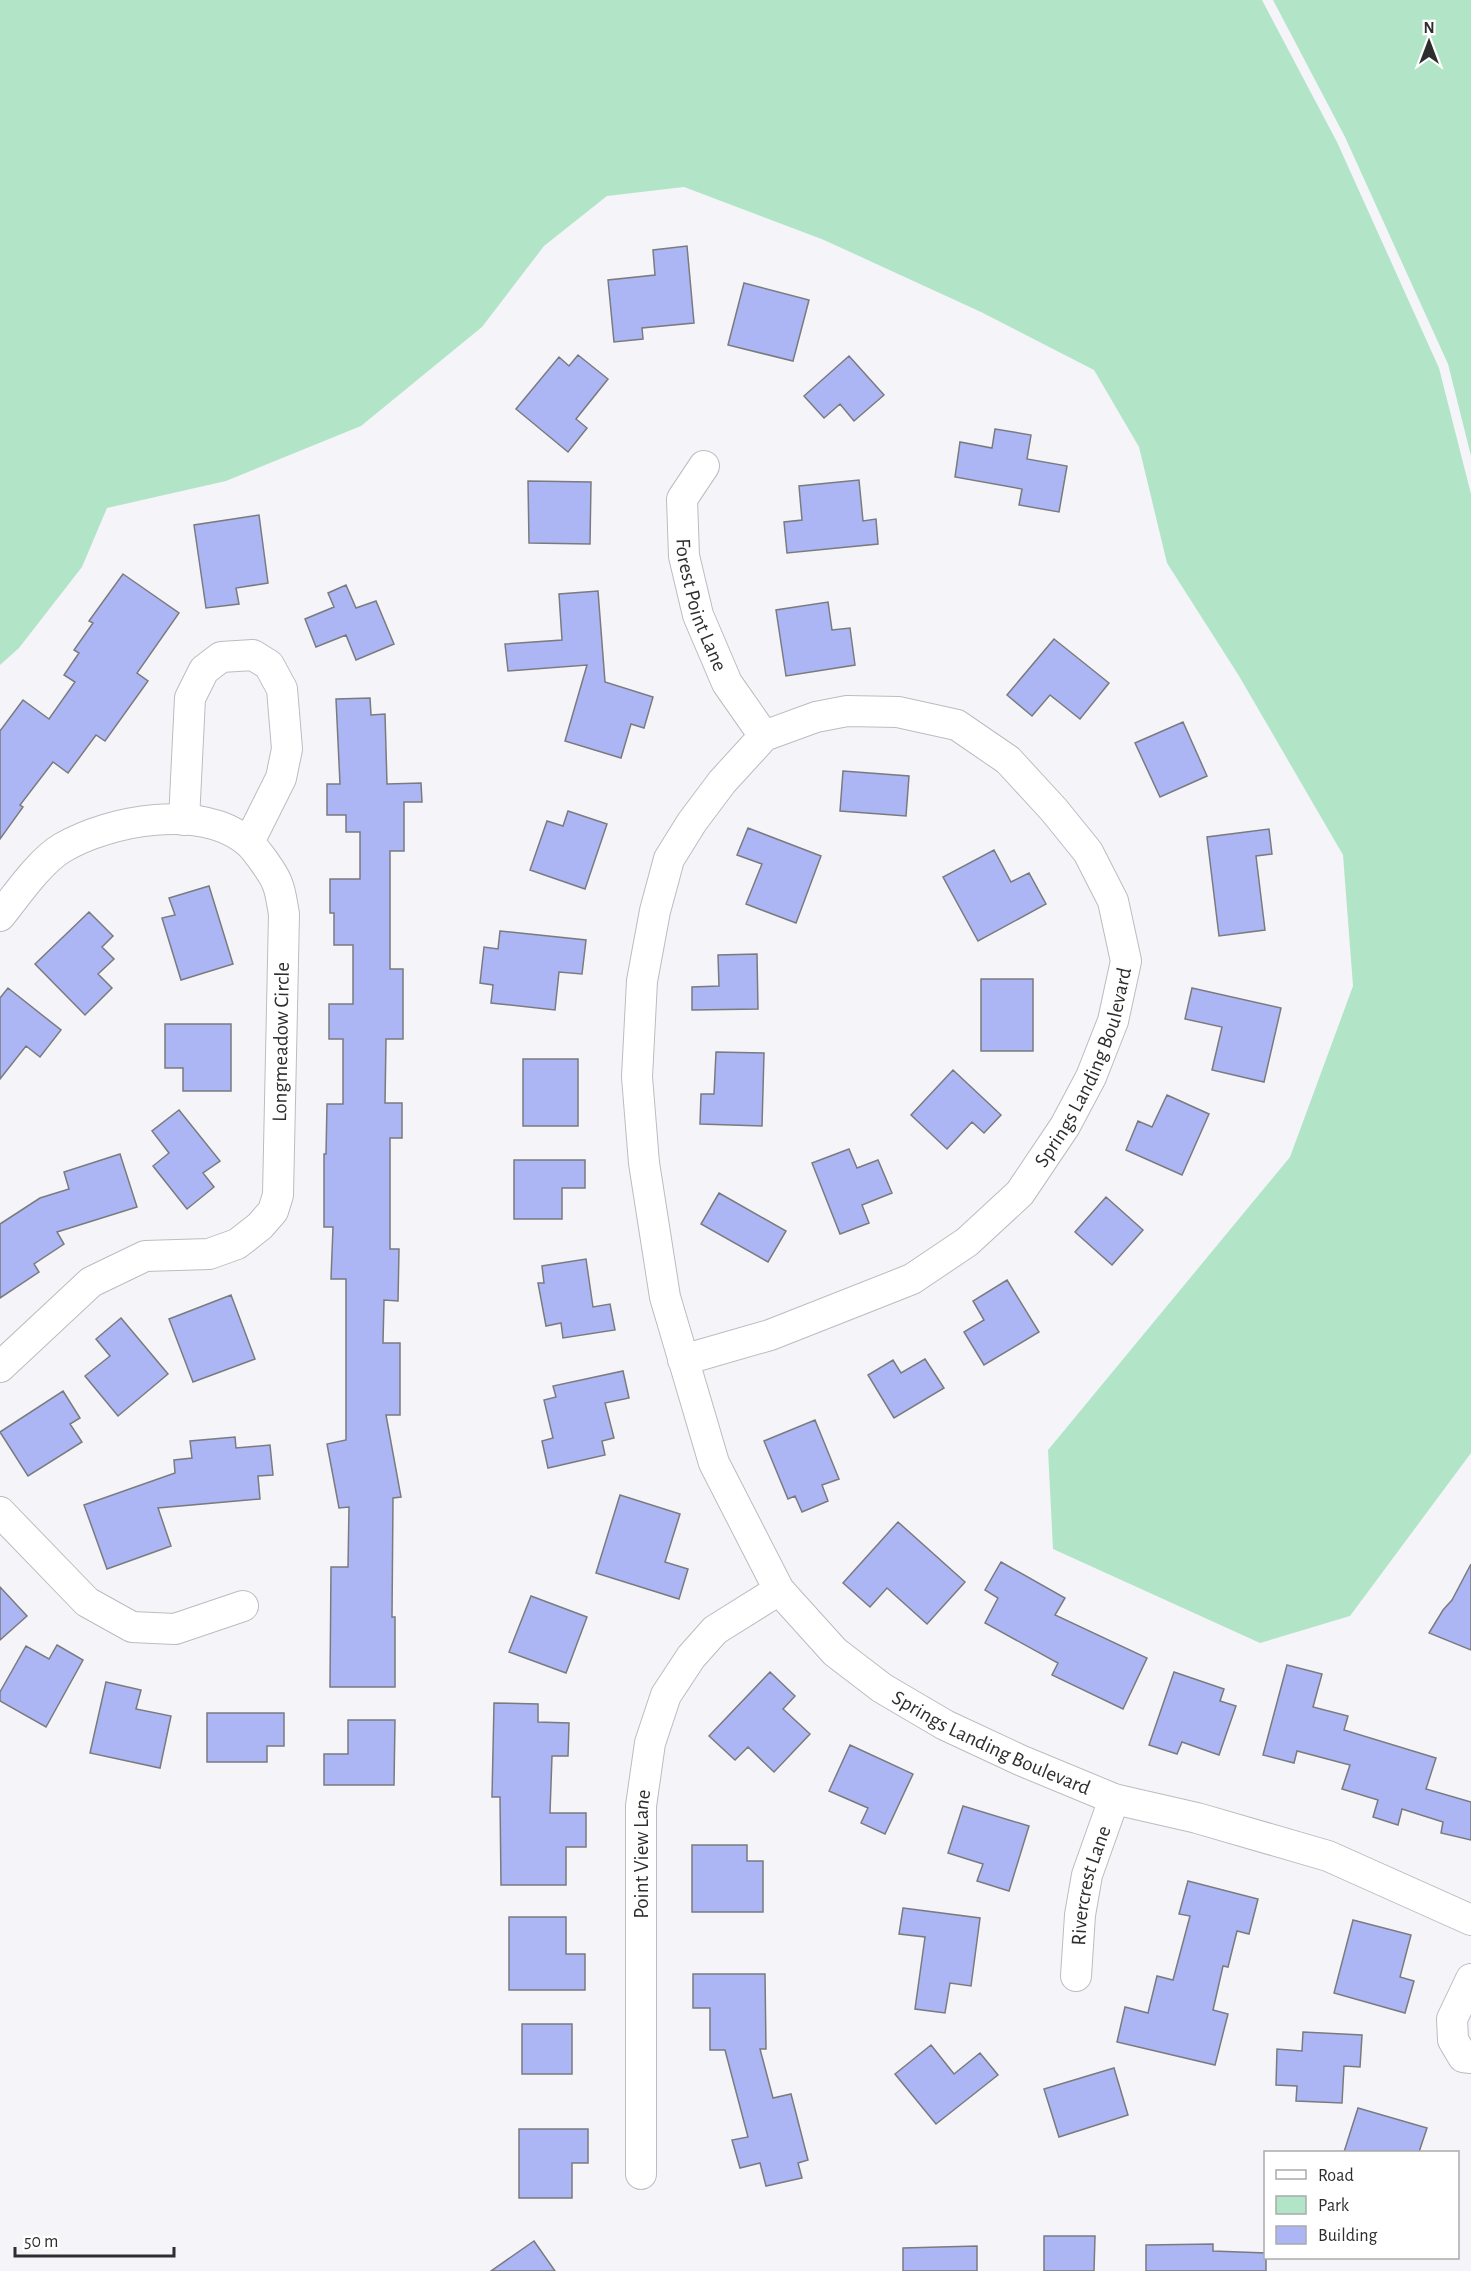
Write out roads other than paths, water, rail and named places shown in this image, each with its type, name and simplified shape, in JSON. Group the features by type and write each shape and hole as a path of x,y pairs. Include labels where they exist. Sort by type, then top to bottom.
{"street":[{"name":"Forest Point Lane","path":"704,466 682,499 684,556 698,615 727,683 764,736"},
{"path":"184,820 190,698 204,670 221,657 253,655 269,665 282,689 287,749 281,778 249,842"},
{"name":"Springs Landing Boulevard","path":"683,1360 770,1335 912,1279 967,1242 1020,1193 1065,1126 1091,1077 1113,1021 1126,961 1113,901 1088,852 1054,810 1008,760 957,725 898,712 847,711 816,717 764,736 722,782 692,822 669,860 655,911 642,981 637,1077 644,1163 665,1297 683,1360 714,1463 779,1590 835,1652 882,1688 945,1725 1020,1761 1114,1799 1218,1824 1328,1856 1471,1920"},
{"name":"Longmeadow Circle","path":"0,916 30,878 60,849 102,830 146,820 184,820 219,825 249,842 277,882 284,914 278,1195 273,1211 260,1226 237,1244 209,1254 145,1256 91,1281 0,1367"},
{"path":"0,1512 87,1602 132,1626 175,1629 243,1606"},
{"name":"Point View Lane","path":"641,2174 641,1806 650,1743 666,1695 691,1657 715,1630 779,1590"},
{"name":"Rivercrest Lane","path":"1076,1976 1080,1915 1087,1875 1114,1799"},
{"path":"1471,1979 1452,2019 1453,2040 1463,2057 1471,2058"}]}
